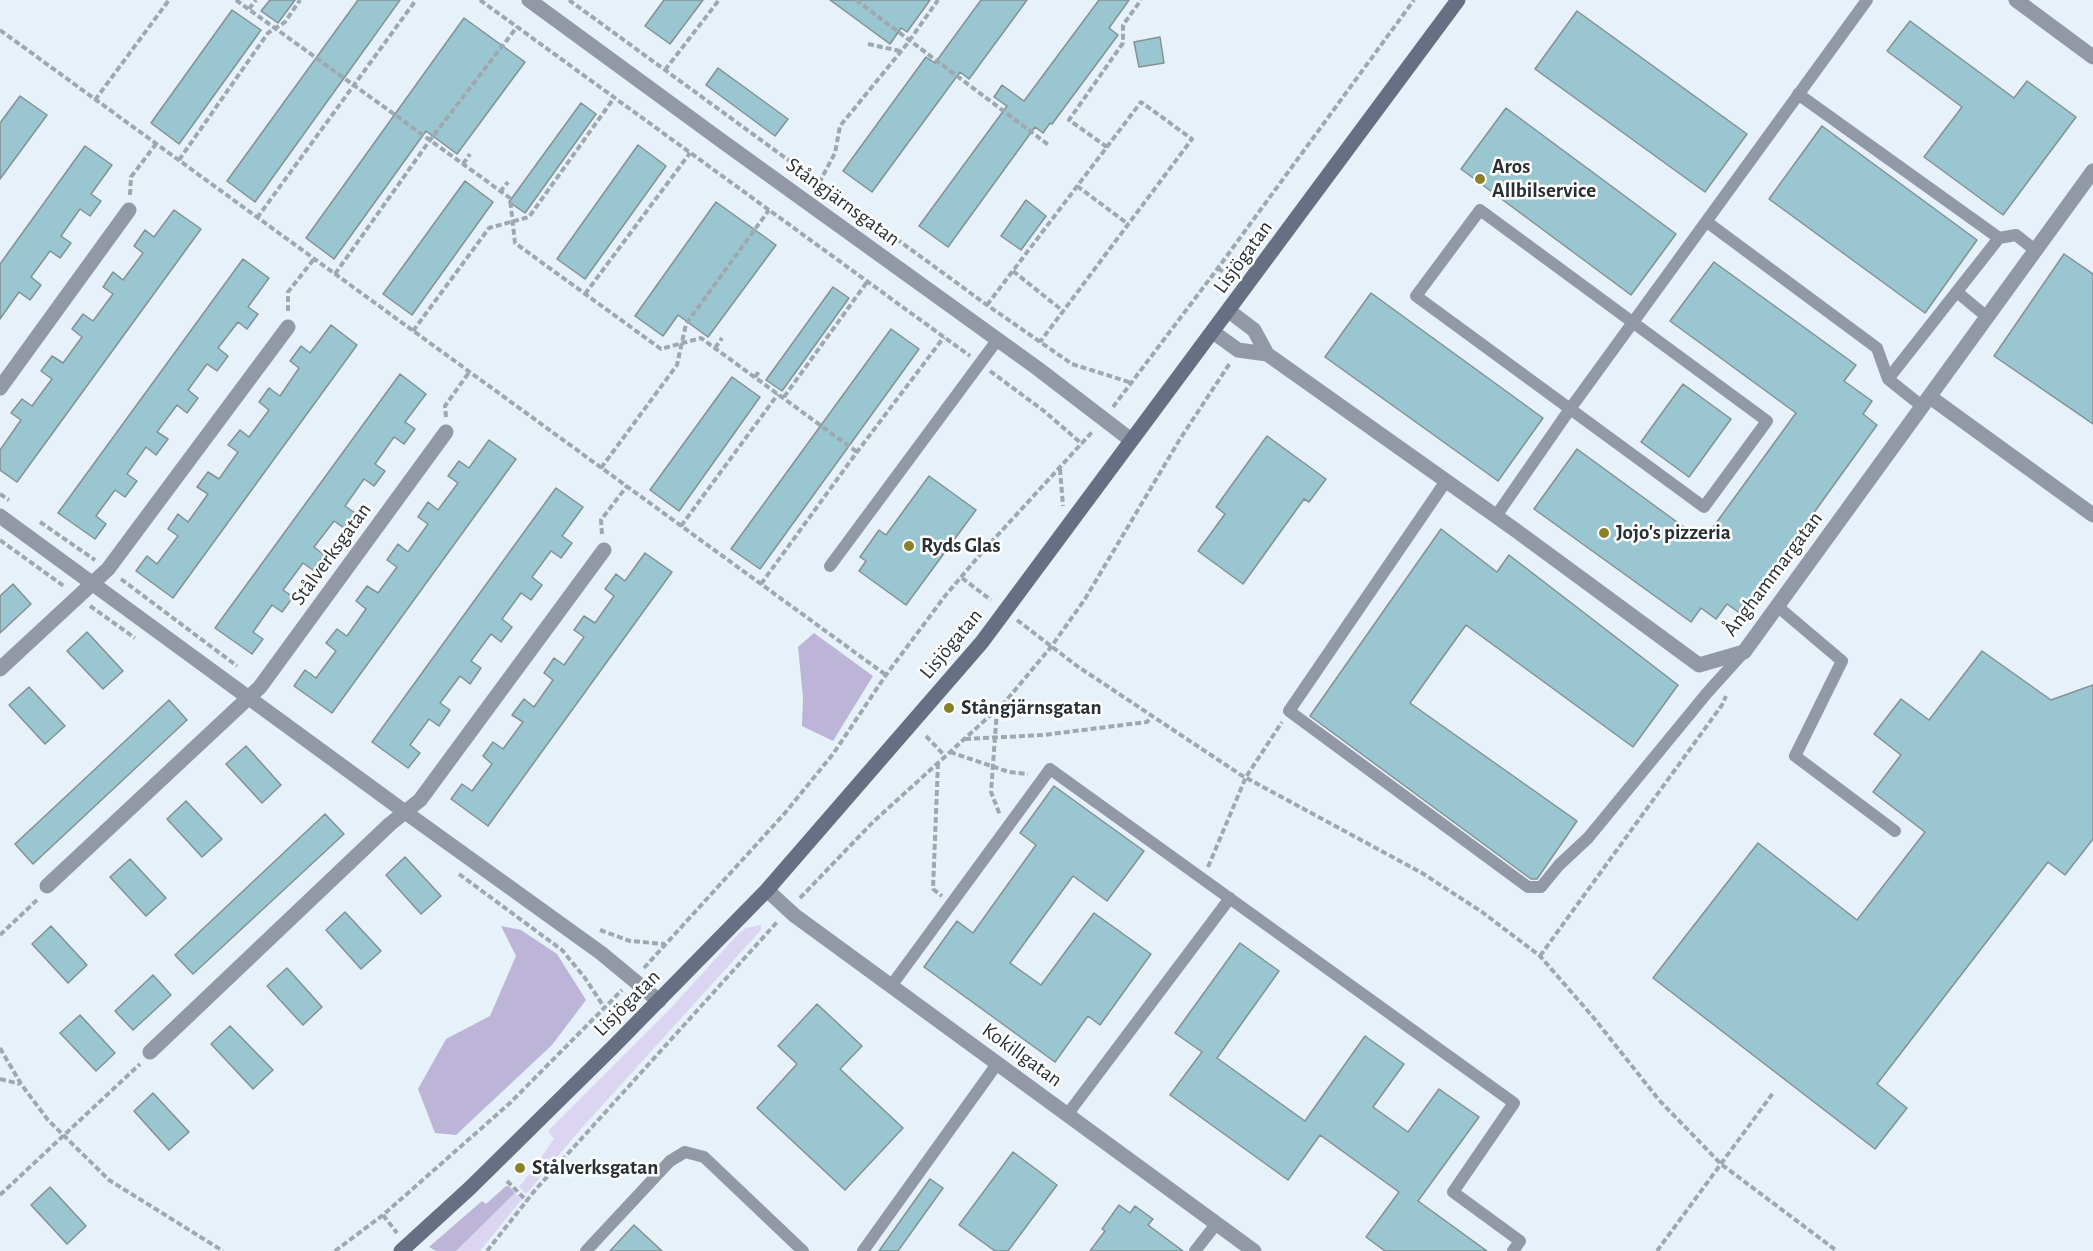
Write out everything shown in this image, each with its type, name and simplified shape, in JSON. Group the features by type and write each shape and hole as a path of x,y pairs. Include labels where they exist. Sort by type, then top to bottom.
{"street":[{"name":"Stångjärnsgatan","path":"529,0 998,339 1131,440"},
{"name":"Lisjögatan","path":"401,1251 470,1188 659,1001 767,890 982,642 1131,440 1230,311 1458,0"},
{"path":"2016,0 2093,57"},
{"name":"Ånghammargatan","path":"1230,311 1254,330 1267,354 1446,480 1699,665 1744,652 2093,171"},
{"path":"0,388 129,210"},
{"path":"0,669 108,569 288,327"},
{"name":"Ånghammargatan","path":"1213,332 1238,350 1267,354"},
{"path":"1926,402 2093,515"},
{"name":"Stålverksgatan","path":"47,886 262,685 446,432"},
{"path":"0,516 601,952 659,1001"},
{"path":"150,1052 420,800 604,550"},
{"name":"Kokillgatan","path":"767,890 788,910 891,987 1254,1251"}],"lane":[{"path":"1496,516 1570,409 1634,324 1867,0"},
{"path":"1798,94 1999,238"},
{"path":"1480,210 1634,324 1767,421 1704,507 1416,296 1480,210"},
{"path":"1707,222 1877,348 1888,379 1926,402"},
{"path":"1888,379 1999,238 2016,235 2035,250"},
{"path":"1957,292 1987,317"},
{"path":"830,566 998,339"},
{"path":"1446,480 1289,711 1528,887 1541,887 1559,865 1588,838 1707,693 1744,652"},
{"path":"1777,606 1842,661 1795,756 1895,831"},
{"path":"891,987 1050,769 1514,1103 1453,1192 1520,1241 1513,1251"},
{"path":"1067,1115 1230,898"},
{"path":"863,1251 997,1064"},
{"path":"585,1251 670,1161 685,1152 704,1157 803,1251"},
{"path":"1195,1251 1217,1224"}],"path":[{"path":"95,100 169,0"},
{"path":"236,0 510,198 515,243 585,294 661,349 701,338 857,452"},
{"path":"249,9 256,0"},
{"path":"179,160 268,33 285,22 300,0"},
{"path":"257,218 416,0"},
{"path":"480,0 1044,411 1082,444 984,550 945,596 886,675 833,754 785,813 666,944 630,941 599,930"},
{"path":"568,0 987,305 1072,364 1132,383 1414,0"},
{"path":"665,70 719,0"},
{"path":"856,0 1050,146"},
{"path":"819,183 835,153 840,126 910,39 938,0"},
{"path":"1107,147 1069,120 1123,43 1123,25 1141,0"},
{"path":"335,274 430,140 517,27"},
{"path":"0,30 886,675"},
{"path":"868,44 900,51"},
{"path":"413,331 489,228 529,217 614,98"},
{"path":"987,305 1141,102 1192,139 1040,342"},
{"path":"129,210 131,177 156,144"},
{"path":"585,294 690,153"},
{"path":"463,164 470,154"},
{"path":"500,192 508,182"},
{"path":"1077,186 1128,224"},
{"path":"601,468 677,365 686,324 769,210"},
{"path":"288,327 288,292 314,259"},
{"path":"1013,271 1063,311"},
{"path":"784,397 867,282"},
{"path":"715,348 722,338"},
{"path":"761,584 944,338"},
{"path":"487,1251 527,1202 788,910 873,822 965,740 1019,686 1051,647 1085,599 1180,439 1238,350"},
{"path":"755,377 760,370"},
{"path":"446,432 445,406 470,371"},
{"path":"681,526 778,394"},
{"path":"1060,468 1064,508"},
{"path":"604,550 601,520 627,486"},
{"path":"0,494 10,501"},
{"path":"39,521 108,569 262,685"},
{"path":"0,540 142,644"},
{"path":"962,578 991,600"},
{"path":"1016,620 1051,647 1152,716 1246,777 1422,873 1482,912 1540,956 1593,1017 1659,1100 1721,1164 1837,1251"},
{"path":"1540,956 1722,705 1727,694"},
{"path":"997,710 991,792 1001,819 1009,826"},
{"path":"1203,879 1246,777 1289,711"},
{"path":"965,740 1043,735 1147,722 1152,716"},
{"path":"927,736 945,756"},
{"path":"950,752 1009,772 1031,774 1042,781"},
{"path":"938,763 933,889 952,904"},
{"path":"335,1251 383,1215 532,1082 604,1007 585,978 562,950 457,873"},
{"path":"0,935 34,905 47,886"},
{"path":"0,1048 21,1084 48,1120 109,1180 223,1251"},
{"path":"0,1195 64,1137 150,1052"},
{"path":"0,1079 21,1084"},
{"path":"1657,1251 1773,1093"},
{"path":"507,1181 527,1202"},
{"path":"383,1215 397,1234"}],"shaded area":[{"path":"814,633 873,676 833,741 802,726 803,697 798,647"},
{"path":"761,925 761,930 580,1130 526,1194 519,1187 554,1139 548,1131 669,1010 740,932 746,928"},
{"path":"501,926 521,930 557,954 586,1000 552,1045 456,1135 435,1133 418,1089 446,1039 490,1016 516,956"},
{"path":"506,1186 515,1193 456,1251 436,1251 429,1247 482,1201 486,1204"},
{"path":"515,1193 522,1199 480,1251 456,1251"}],"building":[{"path":"270,0 295,0 278,23 261,11"},
{"path":"358,0 400,0 255,202 227,181"},
{"path":"664,0 703,0 670,44 645,26"},
{"path":"830,0 930,0 907,32 901,28 890,44"},
{"path":"981,0 1027,0 969,79 960,72 872,192 843,171 926,57 935,63"},
{"path":"1099,0 1129,0 1109,28 1118,35 1052,124 1050,123 1043,133 1035,127 948,247 919,226 1007,106 994,97 1002,85 1024,101"},
{"path":"232,10 261,30 179,144 151,123"},
{"path":"1577,11 1747,134 1705,192 1535,69"},
{"path":"464,18 525,62 457,154 426,131 334,259 306,238"},
{"path":"1910,21 2014,98 2027,81 2076,117 2003,215 1924,157 1962,107 1887,51"},
{"path":"1160,37 1164,63 1139,67 1134,42"},
{"path":"718,68 788,119 775,136 706,85"},
{"path":"20,96 47,115 0,179 0,123"},
{"path":"581,103 596,114 525,213 509,202"},
{"path":"1506,108 1676,234 1631,295 1461,169"},
{"path":"1822,126 1977,240 1925,313 1769,199"},
{"path":"638,145 666,166 585,279 557,259"},
{"path":"85,146 112,165 91,194 101,201 90,216 80,209 61,236 71,243 60,258 50,251 31,277 41,285 30,300 19,292 0,319 0,264"},
{"path":"465,181 493,202 412,315 383,294"},
{"path":"1026,200 1046,216 1021,250 1001,236"},
{"path":"716,202 776,245 708,337 678,315 663,336 635,316"},
{"path":"174,210 201,229 17,482 0,470 0,450 21,420 11,413 22,399 32,406 52,379 41,371 52,356 63,363 82,337 72,329 83,314 93,321 113,294 103,287 113,272 123,280 143,253 134,246 145,230 154,237"},
{"path":"2064,254 2093,274 2093,424 1994,356"},
{"path":"243,259 269,278 248,307 258,314 247,329 238,322 218,348 228,356 217,371 207,364 188,390 198,398 187,413 177,405 157,432 168,439 156,455 146,447 127,474 137,481 125,497 115,490 96,516 106,524 95,539 58,513"},
{"path":"1714,262 1856,365 1844,381 1872,401 1863,414 1877,425 1741,614 1727,604 1716,619 1701,608 1691,622 1534,509 1577,449 1703,541 1796,413 1670,321"},
{"path":"833,287 849,298 782,391 766,380"},
{"path":"1371,293 1543,418 1498,481 1325,357"},
{"path":"331,325 357,345 173,598 136,571 147,556 157,564 178,536 168,529 178,514 188,522 208,494 197,487 208,472 219,479 238,452 228,445 240,430 249,437 269,410 259,402 269,388 280,396 299,368 290,361 301,346 310,353"},
{"path":"891,329 919,349 760,569 731,549"},
{"path":"400,374 426,394 405,422 415,429 404,444 394,437 375,464 385,471 374,486 364,479 345,506 355,513 344,528 334,521 314,547 324,555 313,570 303,563 283,590 293,597 282,612 272,605 253,632 263,639 252,654 215,628"},
{"path":"732,377 760,397 679,511 650,490"},
{"path":"1683,384 1731,419 1689,477 1641,442"},
{"path":"1267,436 1326,479 1309,502 1304,499 1243,584 1198,551 1225,514 1216,507"},
{"path":"489,440 516,459 332,713 294,686 305,670 316,678 336,651 326,643 337,629 347,636 366,609 356,601 367,586 378,593 397,567 387,560 398,544 408,552 428,524 418,517 428,502 438,510 458,483 448,476 459,461 469,468"},
{"name":"Ryds Glas","path":"929,476 976,510 906,605 859,571 866,561 860,557 879,530 886,535"},
{"path":"556,488 583,507 562,536 572,543 561,558 551,551 532,577 542,585 531,600 521,593 502,619 512,627 501,642 491,634 471,661 481,668 470,684 460,676 440,703 450,710 439,726 429,719 410,745 420,753 408,768 372,742"},
{"path":"1441,529 1497,572 1509,555 1678,685 1633,747 1466,625 1410,703 1577,821 1537,879 1531,879 1310,716"},
{"path":"645,553 672,572 488,826 451,799 462,784 472,791 492,764 483,756 493,742 503,749 523,722 512,715 524,699 534,707 553,680 544,673 554,658 564,665 584,637 574,630 584,616 595,623 614,596 605,589 616,574 625,581"},
{"path":"13,584 31,604 0,633 0,596"},
{"path":"87,632 123,671 103,689 67,651"},
{"path":"1982,651 2051,700 2093,685 2093,839 2065,875 2048,862 1877,1084 1907,1108 1875,1149 1653,978 1758,843 1857,920 1925,832 1873,792 1901,755 1874,734 1901,699 1929,720"},
{"path":"29,687 65,726 45,744 9,705"},
{"path":"169,700 187,720 33,864 15,844"},
{"path":"246,746 281,785 262,803 226,764"},
{"path":"1054,786 1144,851 1107,901 1073,876 1010,963 1041,985 1094,913 1151,954 1100,1025 1088,1016 1055,1062 924,967 957,921 973,933 1036,845 1020,833"},
{"path":"186,801 222,839 202,857 167,819"},
{"path":"325,814 344,834 193,974 175,955"},
{"path":"405,857 441,896 421,914 386,875"},
{"path":"130,859 166,898 146,916 110,877"},
{"path":"345,912 381,951 361,969 326,930"},
{"path":"51,926 87,965 68,983 32,944"},
{"path":"1240,943 1279,971 1217,1058 1305,1121 1365,1036 1404,1064 1373,1107 1408,1132 1439,1089 1479,1117 1418,1201 1487,1251 1385,1251 1366,1237 1399,1192 1320,1135 1288,1180 1170,1095 1202,1052 1175,1033"},
{"path":"287,968 322,1007 303,1025 267,986"},
{"path":"153,975 171,995 133,1030 115,1011"},
{"path":"817,1004 862,1046 840,1069 903,1128 845,1190 757,1108 797,1064 778,1046"},
{"path":"80,1015 115,1053 96,1071 60,1033"},
{"path":"230,1026 273,1070 253,1089 211,1044"},
{"path":"153,1093 189,1132 169,1150 134,1111"},
{"path":"1013,1152 1057,1185 1008,1251 995,1251 959,1225"},
{"path":"930,1179 943,1188 898,1251 879,1251"},
{"path":"50,1187 86,1226 67,1244 31,1205"},
{"path":"1119,1205 1130,1213 1135,1206 1153,1219 1148,1225 1183,1251 1090,1251 1105,1231 1102,1229"},
{"path":"634,1225 662,1251 610,1251"}],"place":[{"name":"Aros Allbilservice","path":"1480,179"},
{"name":"Jojo's pizzeria","path":"1604,533"},
{"name":"Ryds Glas","path":"909,546"},
{"name":"Stångjärnsgatan","path":"949,708"},
{"name":"Stålverksgatan","path":"520,1168"}]}
